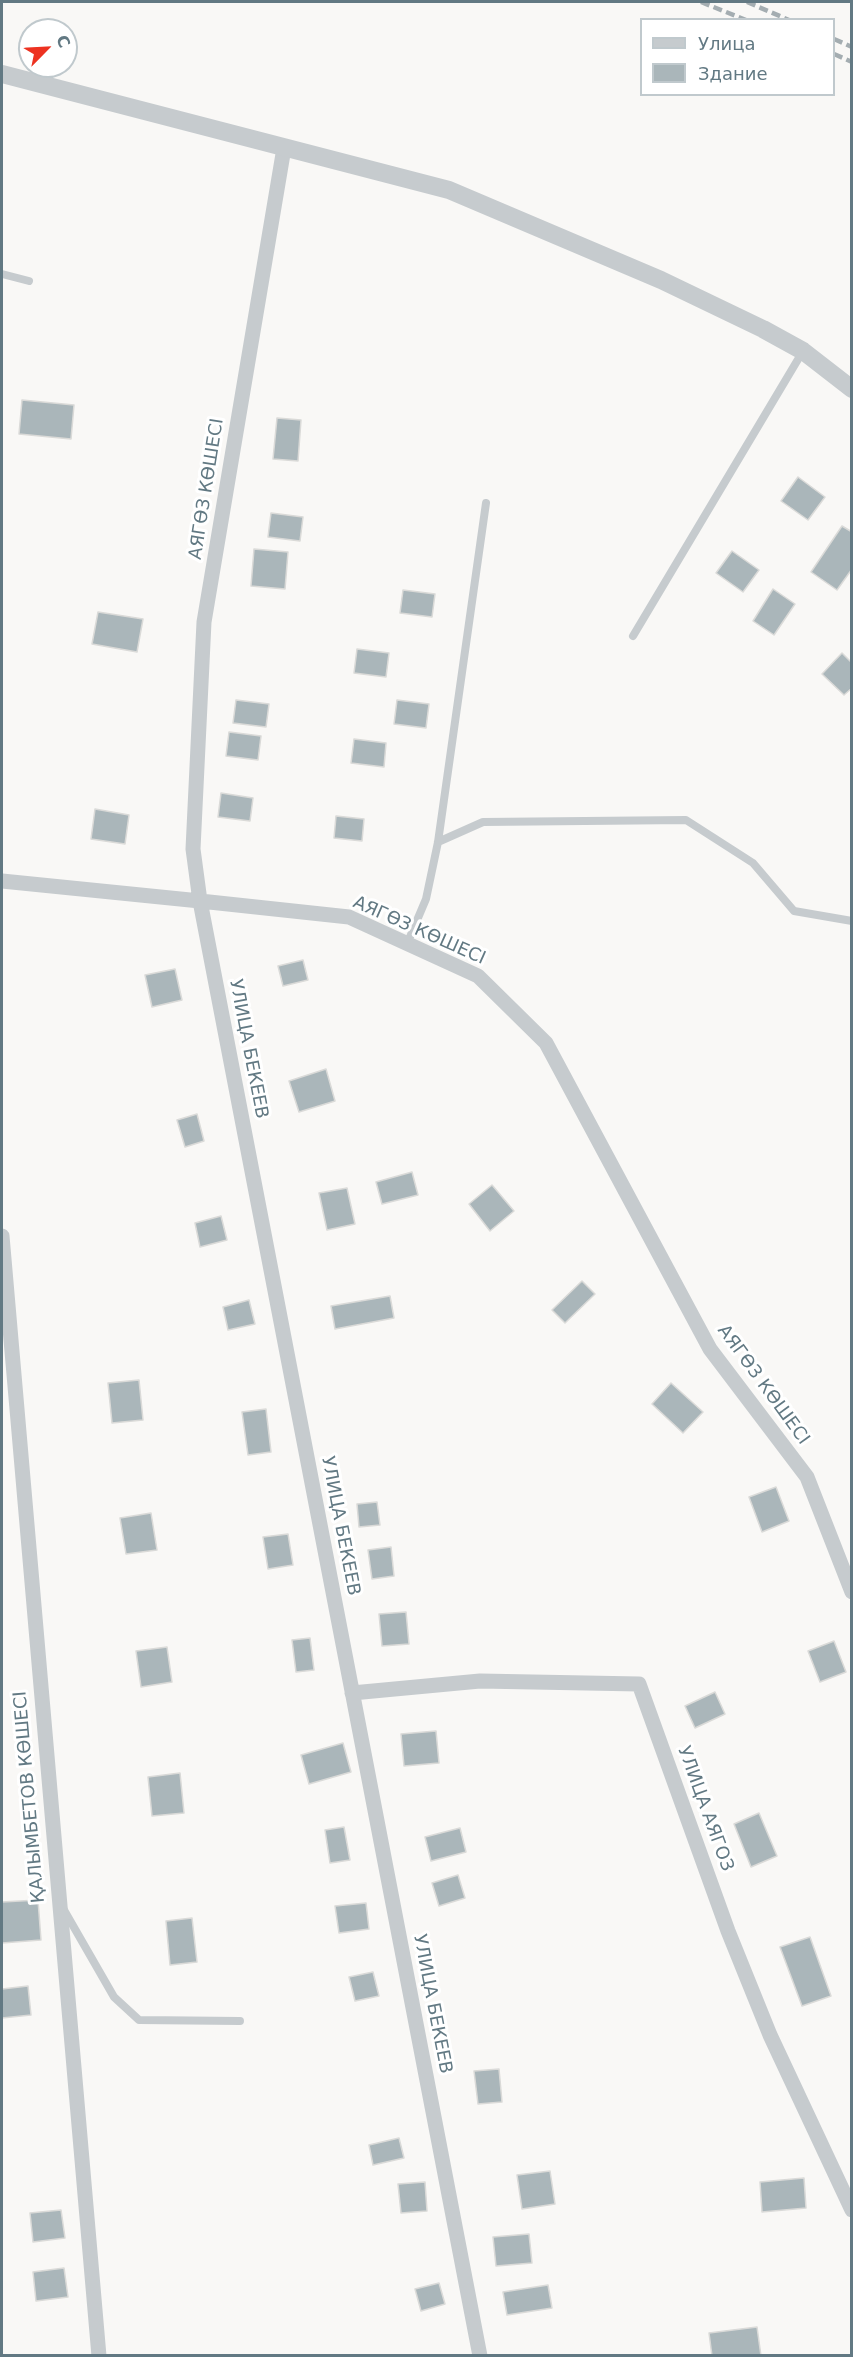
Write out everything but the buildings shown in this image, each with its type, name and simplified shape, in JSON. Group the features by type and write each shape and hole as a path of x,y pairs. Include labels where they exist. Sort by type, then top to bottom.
{"street":[{"path":"2,74 449,190 661,280 763,328 803,351 852,389"},
{"name":"АЯГӨЗ КӨШЕСІ","path":"284,148 204,622 193,849 200,901 349,917 478,976 546,1043 622,1189 710,1349 807,1477 852,1592"},
{"path":"2,881 200,901"},
{"name":"УЛИЦА БЕКЕЕВ","path":"200,901 480,2355"},
{"name":"ҚАЛЫМБЕТОВ КӨШЕСІ","path":"2,1236 99,2355"},
{"name":"УЛИЦА АЯГОЗ","path":"352,1693 480,1681 639,1683 728,1931 770,2035 852,2210"}],"lane":[{"path":"2,274 29,281"},
{"path":"633,636 803,351"},
{"path":"407,944 426,899 438,842 486,503"},
{"path":"438,842 483,822 686,820 753,863 794,911 852,921"},
{"path":"59,1901 114,1997 139,2020 240,2021"}],"railway":[{"path":"701,2 741,18"},
{"path":"747,2 784,18"},
{"path":"835,39 852,47"},
{"path":"835,54 852,62"}]}
